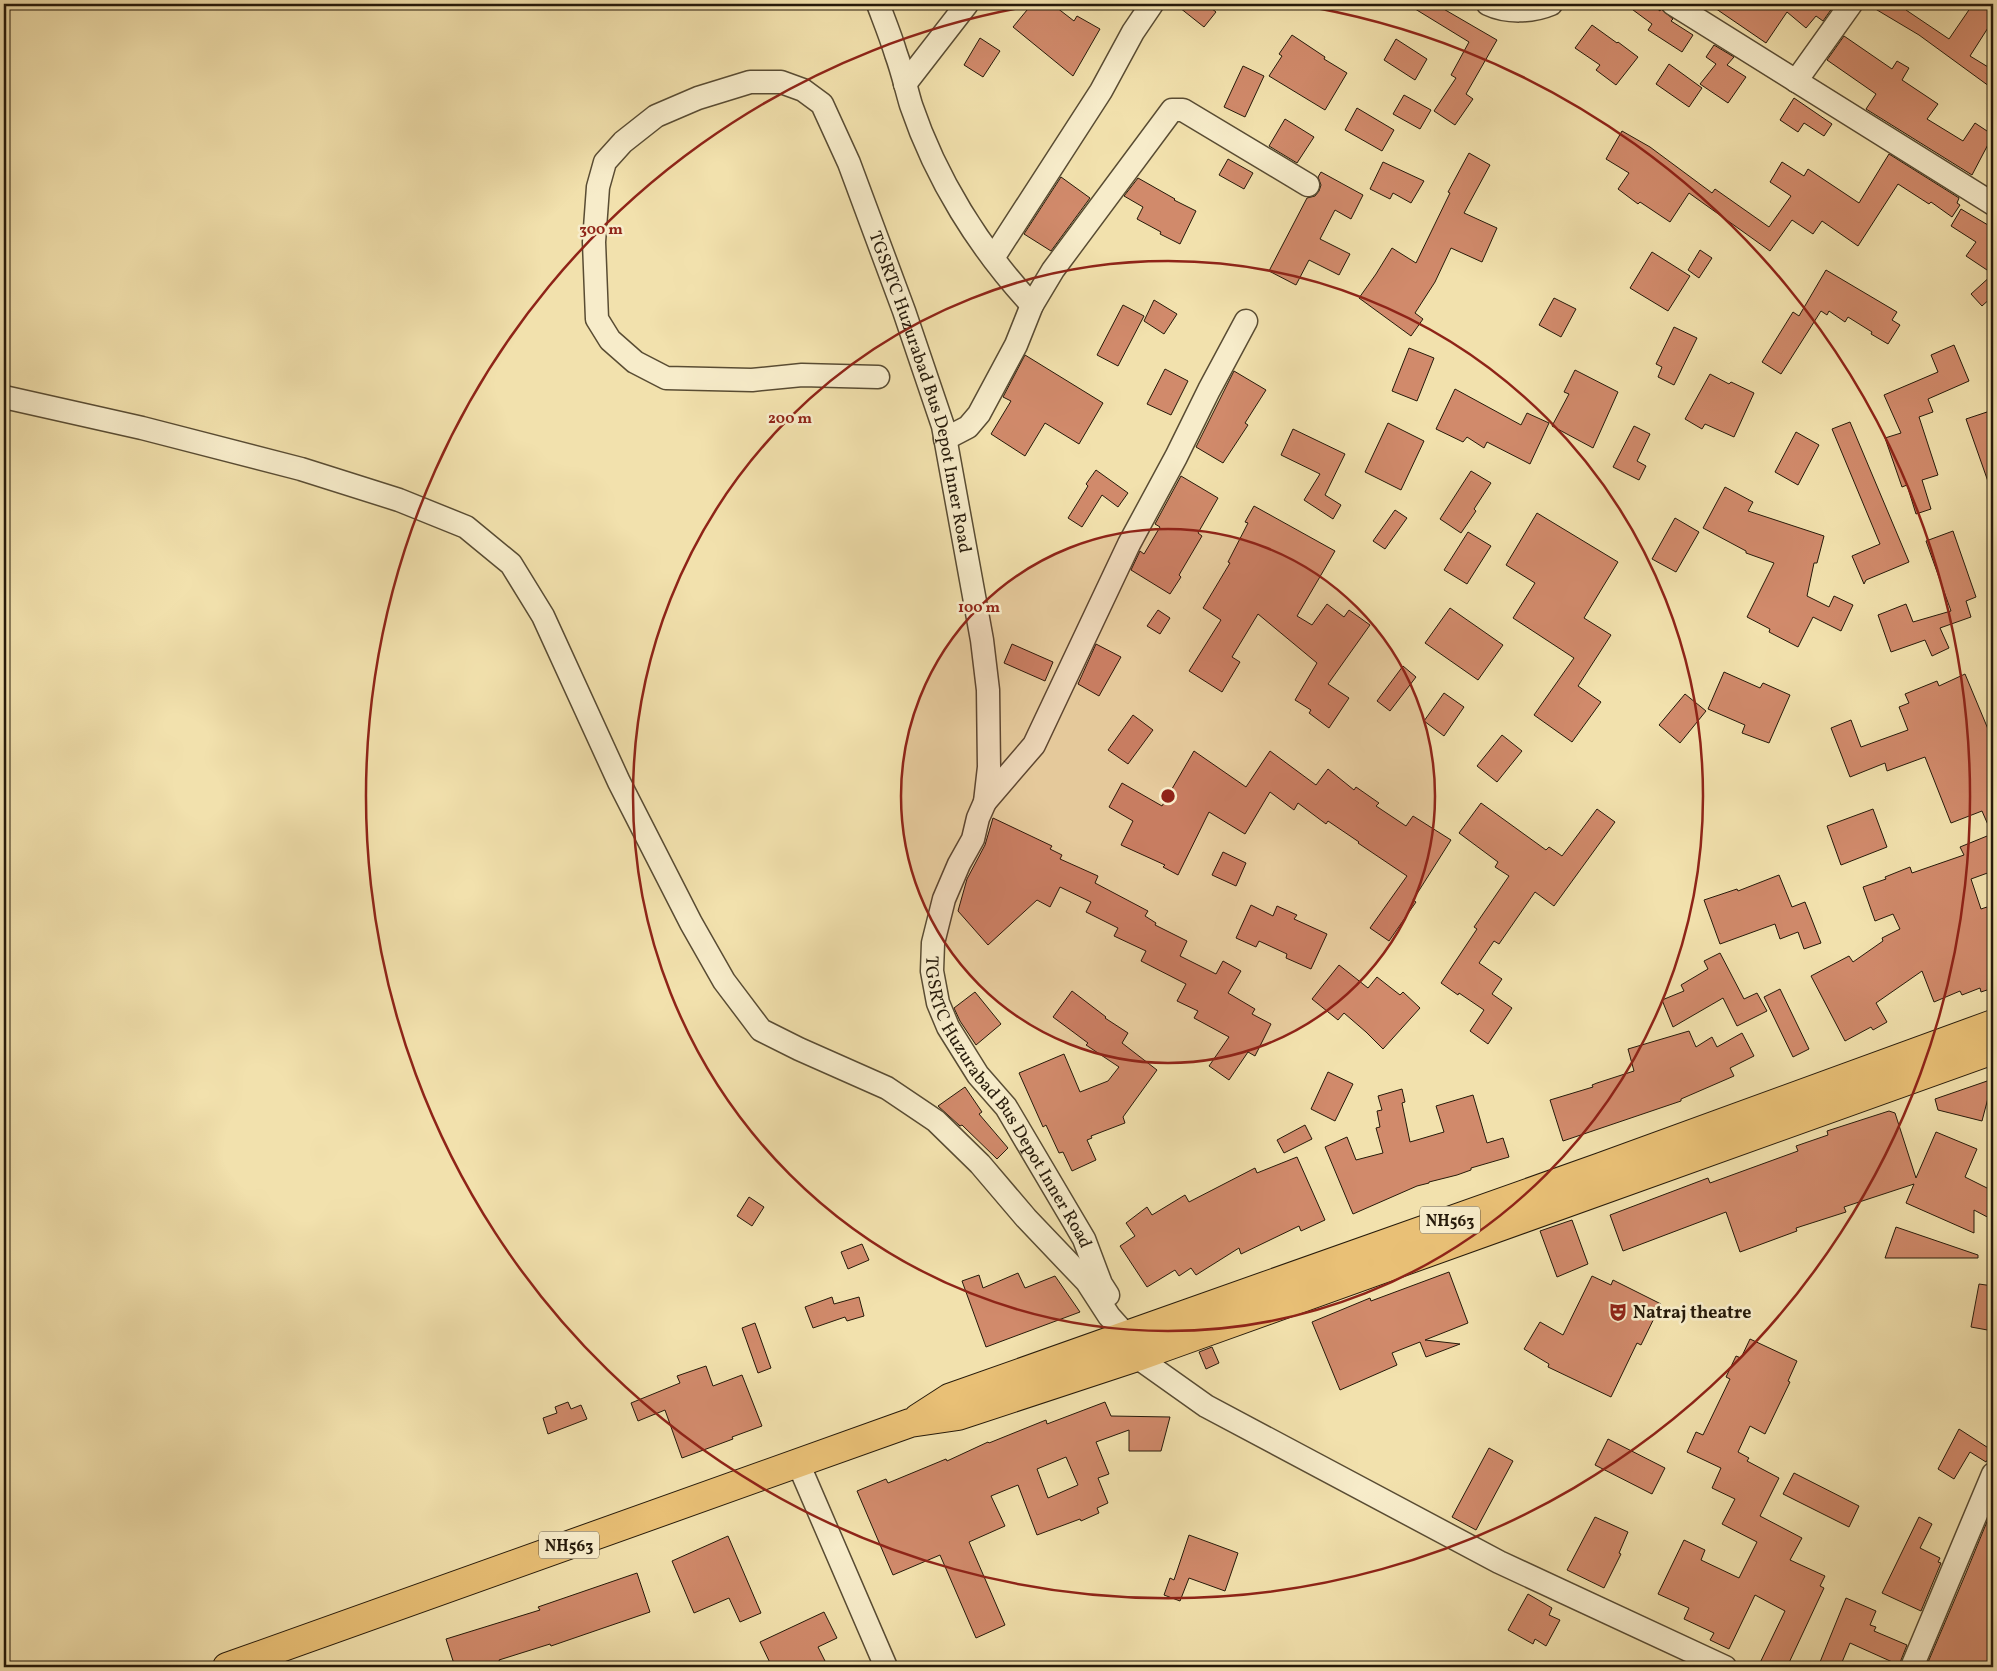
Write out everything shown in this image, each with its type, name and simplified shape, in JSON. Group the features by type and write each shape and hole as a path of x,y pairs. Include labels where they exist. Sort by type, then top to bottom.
{"highway":[{"name":"NH563","path":"1133,1342 1601,1167 1993,1024"},
{"name":"NH563","path":"227,1667 910,1423 949,1398 1133,1342 1993,1050"}],"street":[{"path":"878,4 897,54 911,106 943,178 970,228 1032,304"},
{"path":"905,84 967,4"},
{"path":"993,258 1101,90 1133,32 1152,4"},
{"path":"1488,4 1498,9 1535,10 1551,4"},
{"path":"1673,4 1993,204"},
{"path":"1796,81 1851,4"},
{"name":"TGSRTC Huzurabad Bus Depot Inner Road","path":"878,377 802,376 752,380 666,378 635,362 610,340 597,319 594,235 598,187 605,162 623,142 656,116 698,98 750,82 781,82 803,90 822,104 849,163 904,311 943,426 982,640 988,690 989,767 985,802 972,839 944,899 933,943 932,971 938,1003 952,1034 978,1075 1006,1107 1084,1239 1101,1284 1133,1342"},
{"path":"945,438 968,427 978,414 1016,344 1032,304 1053,270 1172,110 1183,110 1308,185"},
{"path":"985,802 1034,745 1129,544 1246,321"},
{"path":"4,398 142,428 291,466 400,500 466,527 511,564 543,616 619,782 691,923 724,981 761,1030 799,1050 887,1088 936,1121 980,1164 1026,1218 1087,1282 1109,1316 1133,1342 1206,1406 1499,1562 1725,1667"},
{"path":"798,1463 886,1667"},
{"path":"1912,1667 1993,1474"}],"building":[{"path":"1032,4 1052,4 1074,21 1077,16 1100,29 1073,76 1013,27"},
{"path":"1175,4 1206,4 1216,12 1204,27"},
{"path":"1407,4 1435,4 1497,40 1466,94 1473,99 1455,125 1434,111 1456,78 1451,75 1469,42"},
{"path":"1625,4 1651,4 1660,11 1661,9 1673,19 1671,21 1693,35 1682,52 1648,30 1652,24"},
{"path":"1709,4 1835,4 1823,21 1816,16 1806,28 1787,12 1766,43"},
{"path":"1867,4 1910,4 1906,10 1949,39 1973,4 1993,4 1993,20 1970,56 1993,70 1993,89 1919,35"},
{"path":"1592,25 1638,57 1616,85 1596,70 1600,65 1575,48"},
{"path":"1292,35 1325,57 1324,59 1347,73 1325,110 1269,76 1282,56 1279,54"},
{"path":"1844,36 1892,69 1897,61 1909,68 1902,80 1938,104 1927,119 1963,141 1975,123 1993,135 1972,175 1866,109 1876,94 1827,60"},
{"path":"980,38 1000,51 983,77 964,65"},
{"path":"1396,39 1427,59 1415,80 1384,60"},
{"path":"1714,45 1734,57 1727,65 1746,77 1728,103 1700,84 1716,64 1706,57"},
{"path":"1669,64 1702,88 1689,107 1656,84"},
{"path":"1243,66 1264,76 1245,117 1224,107"},
{"path":"1404,95 1431,110 1420,129 1393,114"},
{"path":"1794,98 1832,124 1824,136 1804,123 1798,132 1780,120"},
{"path":"1357,108 1394,130 1382,151 1345,130"},
{"path":"1285,119 1314,137 1297,163 1269,146"},
{"path":"1622,131 1650,147 1712,193 1715,189 1769,227 1791,196 1770,182 1782,162 1804,176 1808,169 1859,203 1889,154 1959,198 1957,203 1960,205 1952,217 1931,202 1929,204 1898,184 1858,246 1822,221 1813,234 1792,220 1770,251 1689,193 1670,222 1640,202 1638,204 1618,189 1629,173 1606,159"},
{"path":"1469,153 1490,165 1464,213 1497,228 1482,262 1451,248 1435,282 1415,313 1423,319 1411,336 1359,298 1392,248 1416,263 1450,193 1448,192"},
{"path":"1228,159 1253,173 1244,189 1219,175"},
{"path":"1383,162 1424,181 1411,203 1393,193 1390,199 1370,189"},
{"path":"1321,172 1363,195 1351,219 1335,210 1320,239 1350,254 1339,275 1309,260 1296,285 1269,271 1307,198 1315,196 1319,191 1321,185 1318,177"},
{"path":"1061,177 1090,198 1051,251 1024,234"},
{"path":"1138,178 1196,211 1180,244 1137,219 1143,207 1124,196"},
{"path":"1961,209 1993,228 1993,274 1966,256 1976,242 1951,226"},
{"path":"1700,250 1712,258 1699,278 1688,270"},
{"path":"1652,252 1690,276 1668,311 1630,288"},
{"path":"1826,270 1897,312 1892,320 1900,325 1888,344 1848,317 1845,322 1829,311 1827,315 1821,311 1781,374 1762,362 1793,312 1799,316"},
{"path":"1993,274 1993,296 1982,306 1971,294"},
{"path":"1554,298 1576,309 1561,337 1539,325"},
{"path":"1154,300 1177,314 1164,334 1144,321"},
{"path":"1123,305 1144,316 1118,366 1097,355"},
{"path":"1674,327 1697,338 1674,385 1658,377 1662,367 1656,364"},
{"path":"1954,345 1969,381 1928,399 1933,412 1919,417 1938,475 1922,480 1931,509 1916,514 1907,485 1902,487 1885,438 1901,433 1884,395 1938,372 1931,355"},
{"path":"1409,348 1434,358 1417,401 1392,391"},
{"path":"1025,355 1103,403 1079,444 1045,423 1025,456 991,434 1011,401 1003,397"},
{"path":"1165,369 1188,381 1171,415 1147,404"},
{"path":"1575,370 1618,392 1593,448 1552,426 1569,394 1564,392"},
{"path":"1234,371 1266,390 1245,423 1248,425 1223,463 1196,447"},
{"path":"1710,374 1729,384 1731,382 1754,393 1734,437 1705,424 1702,429 1685,419"},
{"path":"1455,389 1521,425 1527,413 1549,423 1530,464 1487,442 1484,448 1467,437 1463,442 1436,429"},
{"path":"1993,410 1993,489 1991,490 1966,419"},
{"path":"1850,422 1909,562 1866,580 1864,584 1852,556 1880,544 1832,429"},
{"path":"1388,423 1424,441 1401,490 1365,472"},
{"path":"1634,426 1650,434 1637,461 1646,466 1639,480 1613,467"},
{"path":"1293,429 1345,454 1325,495 1341,505 1333,519 1304,500 1320,474 1281,455"},
{"path":"1796,432 1819,445 1798,485 1775,472"},
{"path":"1096,470 1128,493 1118,507 1102,495 1082,527 1068,518 1088,486 1086,484"},
{"path":"1471,471 1491,483 1474,509 1476,511 1461,533 1440,519"},
{"path":"1181,476 1218,498 1198,533 1202,536 1170,594 1131,570 1140,551 1144,554 1160,527 1155,524"},
{"path":"1725,487 1753,502 1748,511 1824,536 1817,563 1814,563 1807,596 1829,607 1834,596 1853,605 1841,631 1813,617 1798,647 1769,632 1770,629 1747,617 1774,563 1746,553 1746,551 1703,528"},
{"path":"1254,506 1335,551 1297,616 1312,625 1327,604 1344,617 1349,610 1370,625 1328,684 1349,698 1329,728 1309,713 1311,710 1295,700 1317,663 1258,614 1232,657 1240,662 1222,692 1189,671 1221,620 1203,608 1230,563 1228,562 1248,523 1245,522"},
{"path":"1395,510 1407,518 1385,549 1373,541"},
{"path":"1537,513 1618,562 1584,618 1611,635 1578,686 1601,702 1572,742 1534,715 1574,658 1513,618 1535,583 1506,565"},
{"path":"1675,518 1699,532 1676,572 1652,559"},
{"path":"1953,531 1976,597 1966,601 1971,617 1940,628 1949,648 1932,656 1925,640 1891,652 1878,615 1906,604 1913,622 1951,611 1926,541"},
{"path":"1468,532 1491,546 1467,584 1444,570"},
{"path":"1450,608 1503,645 1478,680 1425,643"},
{"path":"1158,610 1170,618 1160,634 1147,626"},
{"path":"1012,644 1053,662 1045,681 1004,663"},
{"path":"1096,644 1121,657 1099,696 1078,684"},
{"path":"1403,666 1416,677 1390,711 1377,701"},
{"path":"1724,672 1760,688 1763,683 1790,695 1769,743 1742,733 1745,725 1708,709"},
{"path":"1965,674 1993,741 1993,871 1971,879 1981,909 1993,905 1993,988 1981,992 1980,988 1962,995 1960,991 1934,1002 1922,971 1876,1003 1887,1022 1873,1030 1871,1027 1845,1041 1811,976 1849,956 1853,962 1883,941 1882,938 1900,929 1893,914 1875,921 1863,887 1886,879 1885,877 1910,867 1912,873 1964,855 1960,847 1992,834 1982,811 1951,823 1925,757 1887,771 1885,763 1850,777 1831,728 1851,720 1861,747 1908,730 1899,707 1909,703 1905,694 1937,681 1939,686"},
{"path":"1444,693 1464,707 1444,736 1424,721"},
{"path":"1685,694 1706,711 1680,743 1659,725"},
{"path":"1133,715 1153,730 1128,764 1108,750"},
{"path":"1502,735 1522,751 1497,782 1477,766"},
{"path":"1194,751 1246,787 1270,751 1316,785 1328,769 1354,790 1356,787 1379,803 1376,806 1406,826 1413,816 1451,840 1413,900 1416,902 1389,941 1370,928 1407,876 1328,821 1326,824 1298,803 1294,810 1270,792 1245,834 1209,812 1178,875 1163,867 1165,865 1121,845 1133,821 1109,807 1122,783 1162,806"},
{"path":"1481,803 1546,850 1549,847 1562,856 1597,809 1615,822 1554,906 1535,892 1499,944 1494,941 1479,963 1502,979 1492,994 1512,1008 1488,1044 1470,1031 1484,1010 1441,983 1477,929 1474,927 1509,876 1495,867 1498,862 1459,833"},
{"path":"1873,809 1887,847 1841,865 1827,826"},
{"path":"993,818 1052,846 1050,849 1062,855 1060,859 1098,876 1095,883 1148,911 1145,916 1156,923 1155,925 1187,941 1180,956 1216,974 1223,961 1241,971 1228,993 1255,1009 1252,1014 1271,1024 1255,1056 1248,1052 1229,1080 1209,1066 1229,1037 1194,1018 1198,1011 1177,1001 1186,984 1141,961 1146,951 1114,936 1118,928 1086,912 1091,902 1060,887 1050,907 1037,900 988,945 958,911 967,879 985,845"},
{"path":"1223,852 1246,863 1236,886 1212,875"},
{"path":"1779,875 1792,907 1805,902 1821,943 1804,949 1798,932 1780,939 1775,924 1720,944 1704,900 1737,889 1738,891"},
{"path":"1251,905 1273,916 1277,906 1297,915 1294,919 1327,934 1311,969 1286,958 1287,954 1259,941 1256,947 1236,938"},
{"path":"1720,953 1744,999 1757,993 1767,1011 1737,1026 1723,998 1673,1027 1662,1000 1684,991 1681,985 1708,969 1704,961"},
{"path":"1339,965 1368,988 1377,977 1400,995 1403,992 1420,1008 1383,1049 1344,1013 1338,1020 1312,999"},
{"path":"1780,989 1809,1049 1793,1057 1764,997"},
{"path":"1072,991 1105,1018 1128,1033 1122,1043 1157,1070 1123,1117 1125,1123 1091,1136 1092,1138 1087,1140 1096,1160 1072,1171 1063,1152 1059,1153 1046,1125 1043,1127 1019,1073 1064,1054 1080,1092 1108,1081 1119,1067 1086,1045 1088,1043 1053,1017"},
{"path":"975,992 1001,1024 976,1045 954,1008"},
{"path":"1689,1031 1696,1047 1712,1037 1717,1047 1742,1033 1754,1056 1730,1068 1734,1076 1681,1099 1681,1101 1563,1141 1550,1100 1593,1087 1592,1085 1597,1083 1634,1071 1628,1049"},
{"path":"1328,1072 1353,1084 1335,1121 1311,1109"},
{"path":"1993,1079 1982,1121 1938,1110 1935,1099"},
{"path":"965,1087 982,1112 979,1114 1008,1148 997,1159 962,1125 960,1126 938,1106"},
{"path":"1402,1089 1405,1102 1402,1103 1410,1142 1444,1132 1436,1106 1473,1095 1487,1143 1503,1138 1509,1157 1471,1168 1471,1170 1457,1175 1417,1186 1353,1214 1325,1147 1347,1137 1356,1160 1383,1153 1376,1128 1380,1127 1377,1111 1382,1110 1378,1096"},
{"path":"1889,1111 1895,1113 1916,1178 1936,1132 1977,1149 1965,1177 1993,1191 1993,1220 1974,1210 1974,1233 1906,1203 1914,1184 1844,1207 1846,1212 1796,1228 1797,1231 1740,1252 1726,1212 1623,1251 1610,1215 1708,1178 1710,1183 1798,1151 1796,1146 1828,1135 1827,1131"},
{"path":"1305,1125 1312,1139 1284,1153 1277,1140"},
{"path":"1297,1157 1325,1220 1301,1231 1299,1226 1241,1254 1239,1248 1196,1275 1191,1268 1179,1276 1175,1270 1147,1287 1120,1246 1135,1236 1126,1223 1147,1207 1152,1215 1185,1195 1189,1202 1255,1168 1257,1173"},
{"path":"749,1197 764,1207 752,1226 737,1216"},
{"path":"1572,1220 1588,1264 1557,1277 1540,1231"},
{"path":"1896,1227 1978,1255 1978,1258 1885,1258"},
{"path":"862,1244 869,1260 848,1269 841,1252"},
{"path":"1449,1272 1468,1323 1425,1340 1460,1344 1426,1357 1420,1342 1392,1353 1397,1365 1340,1390 1312,1322 1370,1298 1371,1301"},
{"path":"1018,1273 1025,1288 1055,1276 1080,1312 986,1347 962,1281 979,1275 983,1288"},
{"path":"1592,1276 1611,1285 1613,1280 1661,1304 1641,1345 1637,1343 1611,1397 1548,1367 1549,1364 1524,1349 1540,1322 1563,1335"},
{"path":"1979,1284 1993,1286 1993,1331 1971,1327"},
{"path":"832,1297 834,1304 859,1297 864,1316 847,1321 845,1317 813,1328 805,1307"},
{"path":"755,1323 771,1368 758,1373 742,1328"},
{"path":"1750,1339 1797,1361 1788,1381 1790,1382 1765,1434 1750,1426 1738,1452 1749,1458 1747,1461 1779,1478 1760,1516 1802,1538 1790,1560 1825,1576 1820,1586 1824,1588 1787,1667 1758,1667 1785,1611 1755,1595 1729,1649 1710,1640 1714,1633 1684,1619 1689,1608 1658,1594 1684,1540 1705,1550 1701,1560 1739,1578 1757,1542 1722,1524 1735,1499 1712,1488 1721,1468 1687,1452 1696,1432 1703,1435 1730,1379 1726,1377 1736,1356 1741,1358"},
{"path":"1212,1347 1219,1363 1206,1369 1199,1352"},
{"path":"706,1366 713,1386 742,1375 762,1426 682,1458 665,1410 638,1421 631,1403 680,1383 677,1376"},
{"path":"568,1402 571,1409 581,1405 587,1419 548,1434 543,1418 557,1413 555,1407"},
{"path":"1105,1402 1111,1416 1170,1417 1161,1451 1129,1451 1129,1430 1096,1442 1109,1474 1098,1478 1108,1503 1097,1508 1099,1513 1081,1521 1080,1519 1037,1535 1018,1485 991,1496 1005,1526 969,1542 1005,1625 976,1638 940,1555 893,1575 857,1491 886,1479 888,1483 946,1459 947,1461 988,1442 1046,1420 1047,1424","holes":["1066,1457 1078,1485 1048,1498 1037,1469"]},
{"path":"1959,1429 1993,1451 1986,1462 1970,1452 1954,1479 1938,1469"},
{"path":"1608,1439 1665,1468 1652,1494 1595,1465"},
{"path":"1489,1448 1513,1461 1476,1530 1452,1517"},
{"path":"1794,1473 1859,1506 1849,1527 1783,1494"},
{"path":"1993,1507 1993,1667 1926,1667 1966,1573"},
{"path":"1595,1517 1628,1532 1619,1553 1621,1554 1604,1588 1567,1570"},
{"path":"1919,1517 1932,1524 1920,1548 1940,1558 1938,1562 1941,1563 1921,1611 1882,1593"},
{"path":"1189,1535 1238,1553 1225,1591 1189,1578 1180,1601 1164,1595 1170,1578 1174,1580"},
{"path":"728,1536 761,1613 740,1622 729,1598 694,1613 672,1561"},
{"path":"637,1573 650,1612 551,1646 550,1644 499,1660 501,1667 455,1667 446,1639 540,1610 538,1607"},
{"path":"1528,1594 1552,1608 1549,1615 1560,1620 1546,1646 1535,1639 1533,1644 1508,1630"},
{"path":"1846,1598 1876,1611 1870,1625 1876,1627 1874,1631 1907,1645 1899,1665 1850,1643 1840,1667 1818,1667"},
{"path":"824,1612 837,1638 818,1647 828,1667 772,1667 760,1642"}],"place":[{"name":"Natraj theatre","path":"1618,1312"}]}
